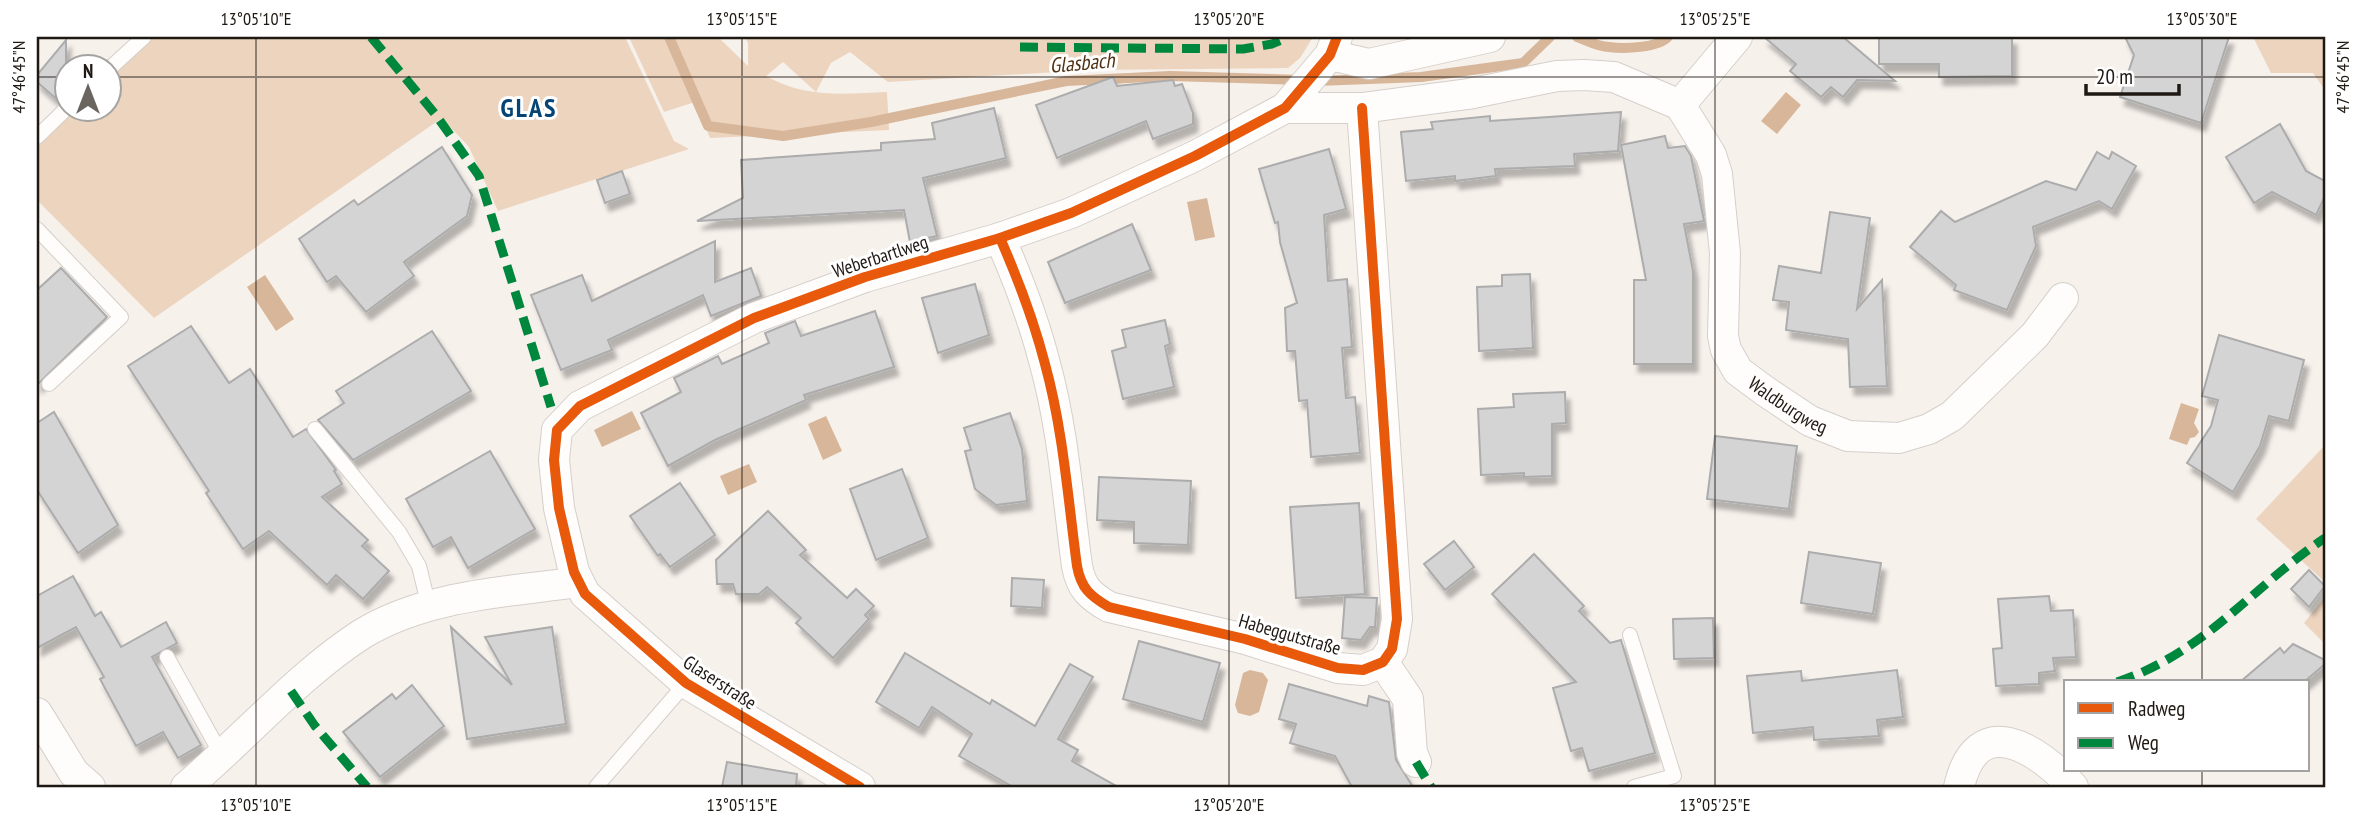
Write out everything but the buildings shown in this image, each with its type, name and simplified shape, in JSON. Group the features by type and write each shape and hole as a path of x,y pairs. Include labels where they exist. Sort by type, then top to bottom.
{"street":[{"name":"Weberbartlweg","path":"578,582 559,508 554,446 558,430 580,406 754,318 865,277 1000,238 1071,213 1195,156 1285,108 1334,46 1369,64 1490,37"},
{"path":"1285,108 1362,108 1468,94 1557,76 1584,75 1614,77 1680,105 1737,37"},
{"name":"Waldburgweg","path":"1680,105 1711,155 1717,174 1725,253 1723,336 1726,349 1738,371 1827,430 1848,436 1886,440 1929,429 1952,416 1983,388 2035,335 2063,298"},
{"path":"1362,108 1397,619 1392,649 1383,662 1408,699 1412,753 1416,762"},
{"name":"Habeggutstraße","path":"1000,238 1022,288 1046,365 1058,425 1080,583 1091,596 1108,607 1245,639 1338,668 1363,670 1383,662"},
{"path":"186,787 291,691 363,634 429,607 490,594 578,582"},
{"name":"Glaserstraße","path":"578,582 591,600 686,683 860,787"},
{"path":"41,731 74,773 90,787"},
{"path":"1959,787 1965,767 1973,754 2000,741 2034,751 2073,787"}],"lane":[{"path":"122,57 144,37"},
{"path":"37,137 53,122"},
{"path":"37,229 121,317 49,384"},
{"path":"315,429 399,532 419,566 429,607"},
{"path":"1630,635 1674,776 1634,787"},
{"path":"167,657 221,754"},
{"path":"596,787 686,683"}],"shaded area":[{"path":"152,37 625,37 674,141 689,149 498,211 469,147 442,118 154,318 37,200 37,145 62,122 122,122 122,66"},
{"path":"629,37 718,37 748,66 748,43 745,37 1313,37 1300,58 1288,68 1090,70 888,82 850,52 831,63 816,92 887,92 889,130 710,138 695,102 664,112","holes":["783,62 816,92 795,88 766,76"]},
{"path":"2253,37 2325,37 2325,90 2313,73 2271,73"},
{"path":"1786,92 1801,105 1777,134 1761,121"},
{"path":"1207,198 1215,237 1195,241 1187,202"},
{"path":"265,275 294,319 276,331 247,287"},
{"path":"2181,403 2199,409 2194,423 2199,432 2190,438 2187,445 2169,439"},
{"path":"632,411 641,429 602,447 594,430"},
{"path":"826,416 842,451 823,460 808,424"},
{"path":"2325,445 2325,582 2256,519"},
{"path":"749,464 757,482 728,495 720,476"},
{"path":"2325,597 2325,644 2304,623"},
{"path":"1250,670 1263,673 1268,680 1259,712 1250,716 1238,713 1235,705 1243,673"}],"waterway":[{"name":"Glasbach","path":"669,37 708,126 783,136 871,122 1066,81 1170,76 1302,80"},
{"name":"Glasbach","path":"1317,81 1421,77 1523,63 1550,37"},
{"name":"Glasbach","path":"1577,37 1601,46 1623,48 1649,46 1668,37"}],"marked path":[{"path":"371,37 436,115 479,176 551,407"},
{"path":"1020,47 1243,49 1272,44 1288,37"},
{"path":"2122,680 2176,654 2202,637 2325,538"},
{"path":"291,691 315,726 367,787"},
{"path":"1416,762 1431,787"}],"cycle path":[{"path":"860,787 686,683 585,594 574,572 559,508 554,460 557,430 580,406 754,318 865,277 1000,238 1071,213 1195,156 1285,108 1330,55 1337,37"},
{"path":"1000,238 1041,348 1056,414 1077,566 1087,591 1109,607 1245,639 1338,668 1363,670 1383,662 1392,649 1397,619 1362,108"}],"district":[{"name":"GLAS","path":"529,108"}]}
